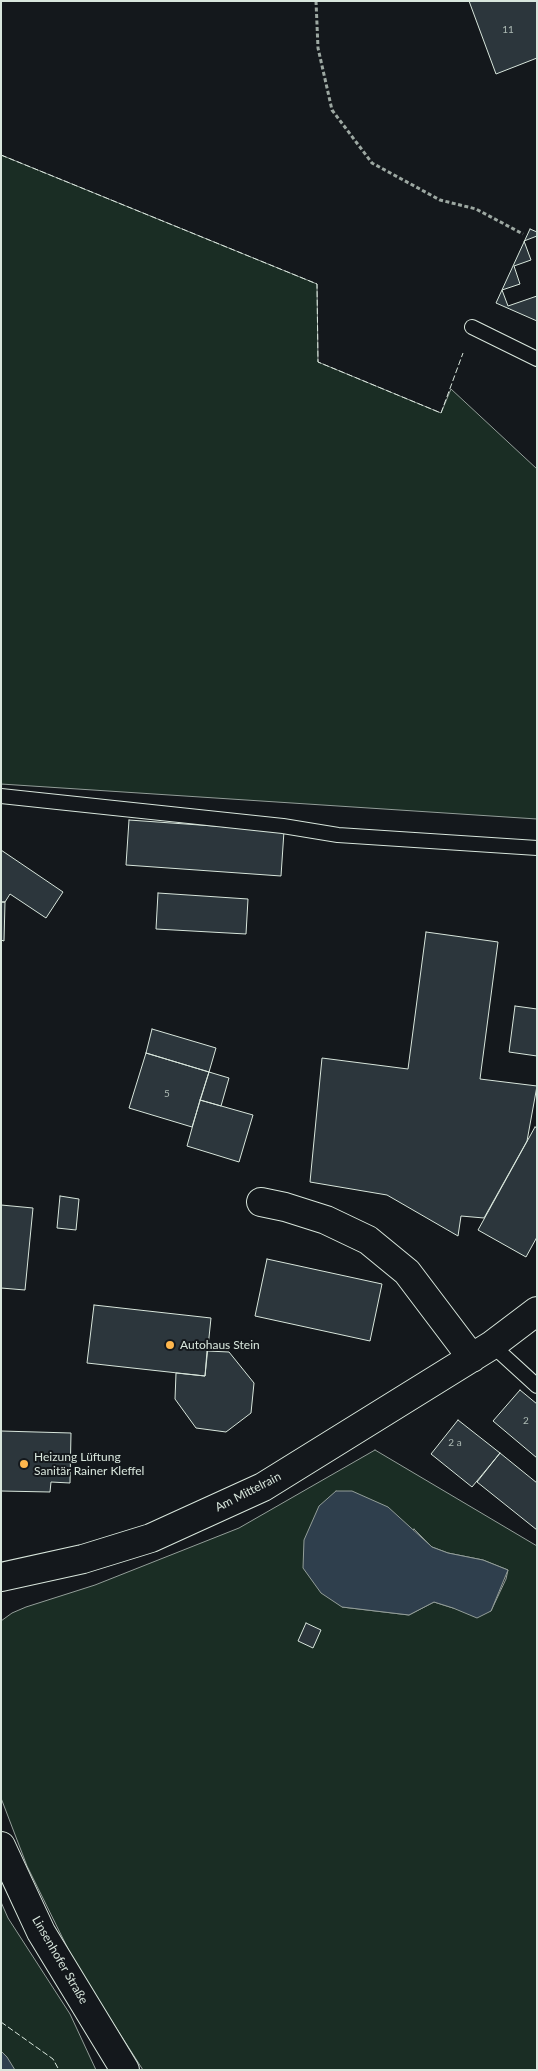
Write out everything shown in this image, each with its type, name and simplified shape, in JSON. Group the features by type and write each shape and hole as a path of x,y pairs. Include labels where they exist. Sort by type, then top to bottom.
{"street":[{"path":"261,1202 285,1207 326,1220 368,1240 407,1272 482,1352"},
{"name":"Am Mittelrain","path":"1,1577 83,1559 151,1538 263,1487 482,1352 537,1311"},
{"name":"Linsenhofer Straße","path":"1,1846 41,1932 125,2070"}],"lane":[{"path":"472,328 537,359"},
{"path":"1,796 273,825 338,835 537,848"},
{"path":"482,1352 537,1386"}],"path":[{"path":"316,1 318,48 332,110 372,163 440,200 476,209 522,234"}],"green space":[{"path":"1,155 317,284 318,362 441,413 451,389 537,469 537,819 1,784"},
{"path":"375,1450 537,1546 537,2070 143,2070 76,1965 27,1866 1,1798 1,1621 12,1613 26,1607 95,1585 239,1528","holes":["414,1529 432,1547 448,1553 483,1560 508,1570 506,1579 491,1611 453,1608 434,1602 409,1615 342,1607"]},
{"path":"1,1902 8,1918 70,2014 96,2070 1,2070"}],"water":[{"path":"336,1491 352,1491 388,1507 432,1547 448,1553 483,1560 508,1570 491,1611 477,1618 434,1602 409,1615 342,1607 321,1593 303,1568 304,1540 319,1506"},
{"path":"1,2051 7,2057 15,2070 1,2070"}],"building":[{"path":"469,1 537,1 537,58 496,74"},
{"path":"530,229 537,232 537,321 496,303"},
{"path":"537,236 537,296 508,306 502,290 520,284 514,266 531,260 524,241"},
{"path":"129,820 284,831 281,876 126,865"},
{"path":"1,850 63,892 46,918 10,894 5,902 1,902"},
{"path":"158,893 248,899 246,934 156,929"},
{"path":"1,902 5,902 4,941 1,940"},
{"path":"426,932 498,942 480,1079 537,1086 527,1141 484,1218 461,1216 458,1236 387,1195 310,1182 322,1058 408,1069"},
{"path":"515,1006 537,1009 537,1056 509,1052"},
{"path":"152,1029 216,1048 209,1072 146,1053"},
{"path":"146,1053 209,1072 192,1127 129,1108"},
{"path":"209,1072 229,1078 221,1106 200,1100"},
{"path":"200,1100 253,1115 239,1162 187,1146"},
{"path":"535,1127 537,1128 537,1237 526,1257 478,1230"},
{"path":"60,1196 79,1199 76,1230 57,1228"},
{"path":"1,1205 33,1208 25,1290 1,1288"},
{"path":"267,1259 382,1284 370,1341 255,1316"},
{"path":"94,1305 211,1318 205,1376 87,1363"},
{"path":"207,1351 229,1352 254,1383 251,1413 226,1432 196,1428 175,1399 176,1373 205,1376"},
{"path":"520,1390 537,1404 537,1458 493,1421"},
{"path":"458,1420 500,1453 472,1487 431,1454"},
{"path":"1,1431 71,1433 70,1483 51,1482 50,1492 1,1491"},
{"path":"500,1453 537,1483 537,1530 477,1482"},
{"path":"306,1623 321,1630 313,1648 298,1641"}],"fence":[{"path":"1,155 317,284 318,362 441,413 463,353"},
{"path":"1,2022 53,2059 59,2070"}],"place":[{"name":"Autohaus Stein","path":"170,1345"},
{"name":"Heizung Lüftung Sanitär Rainer Kleffel","path":"24,1464"}]}
